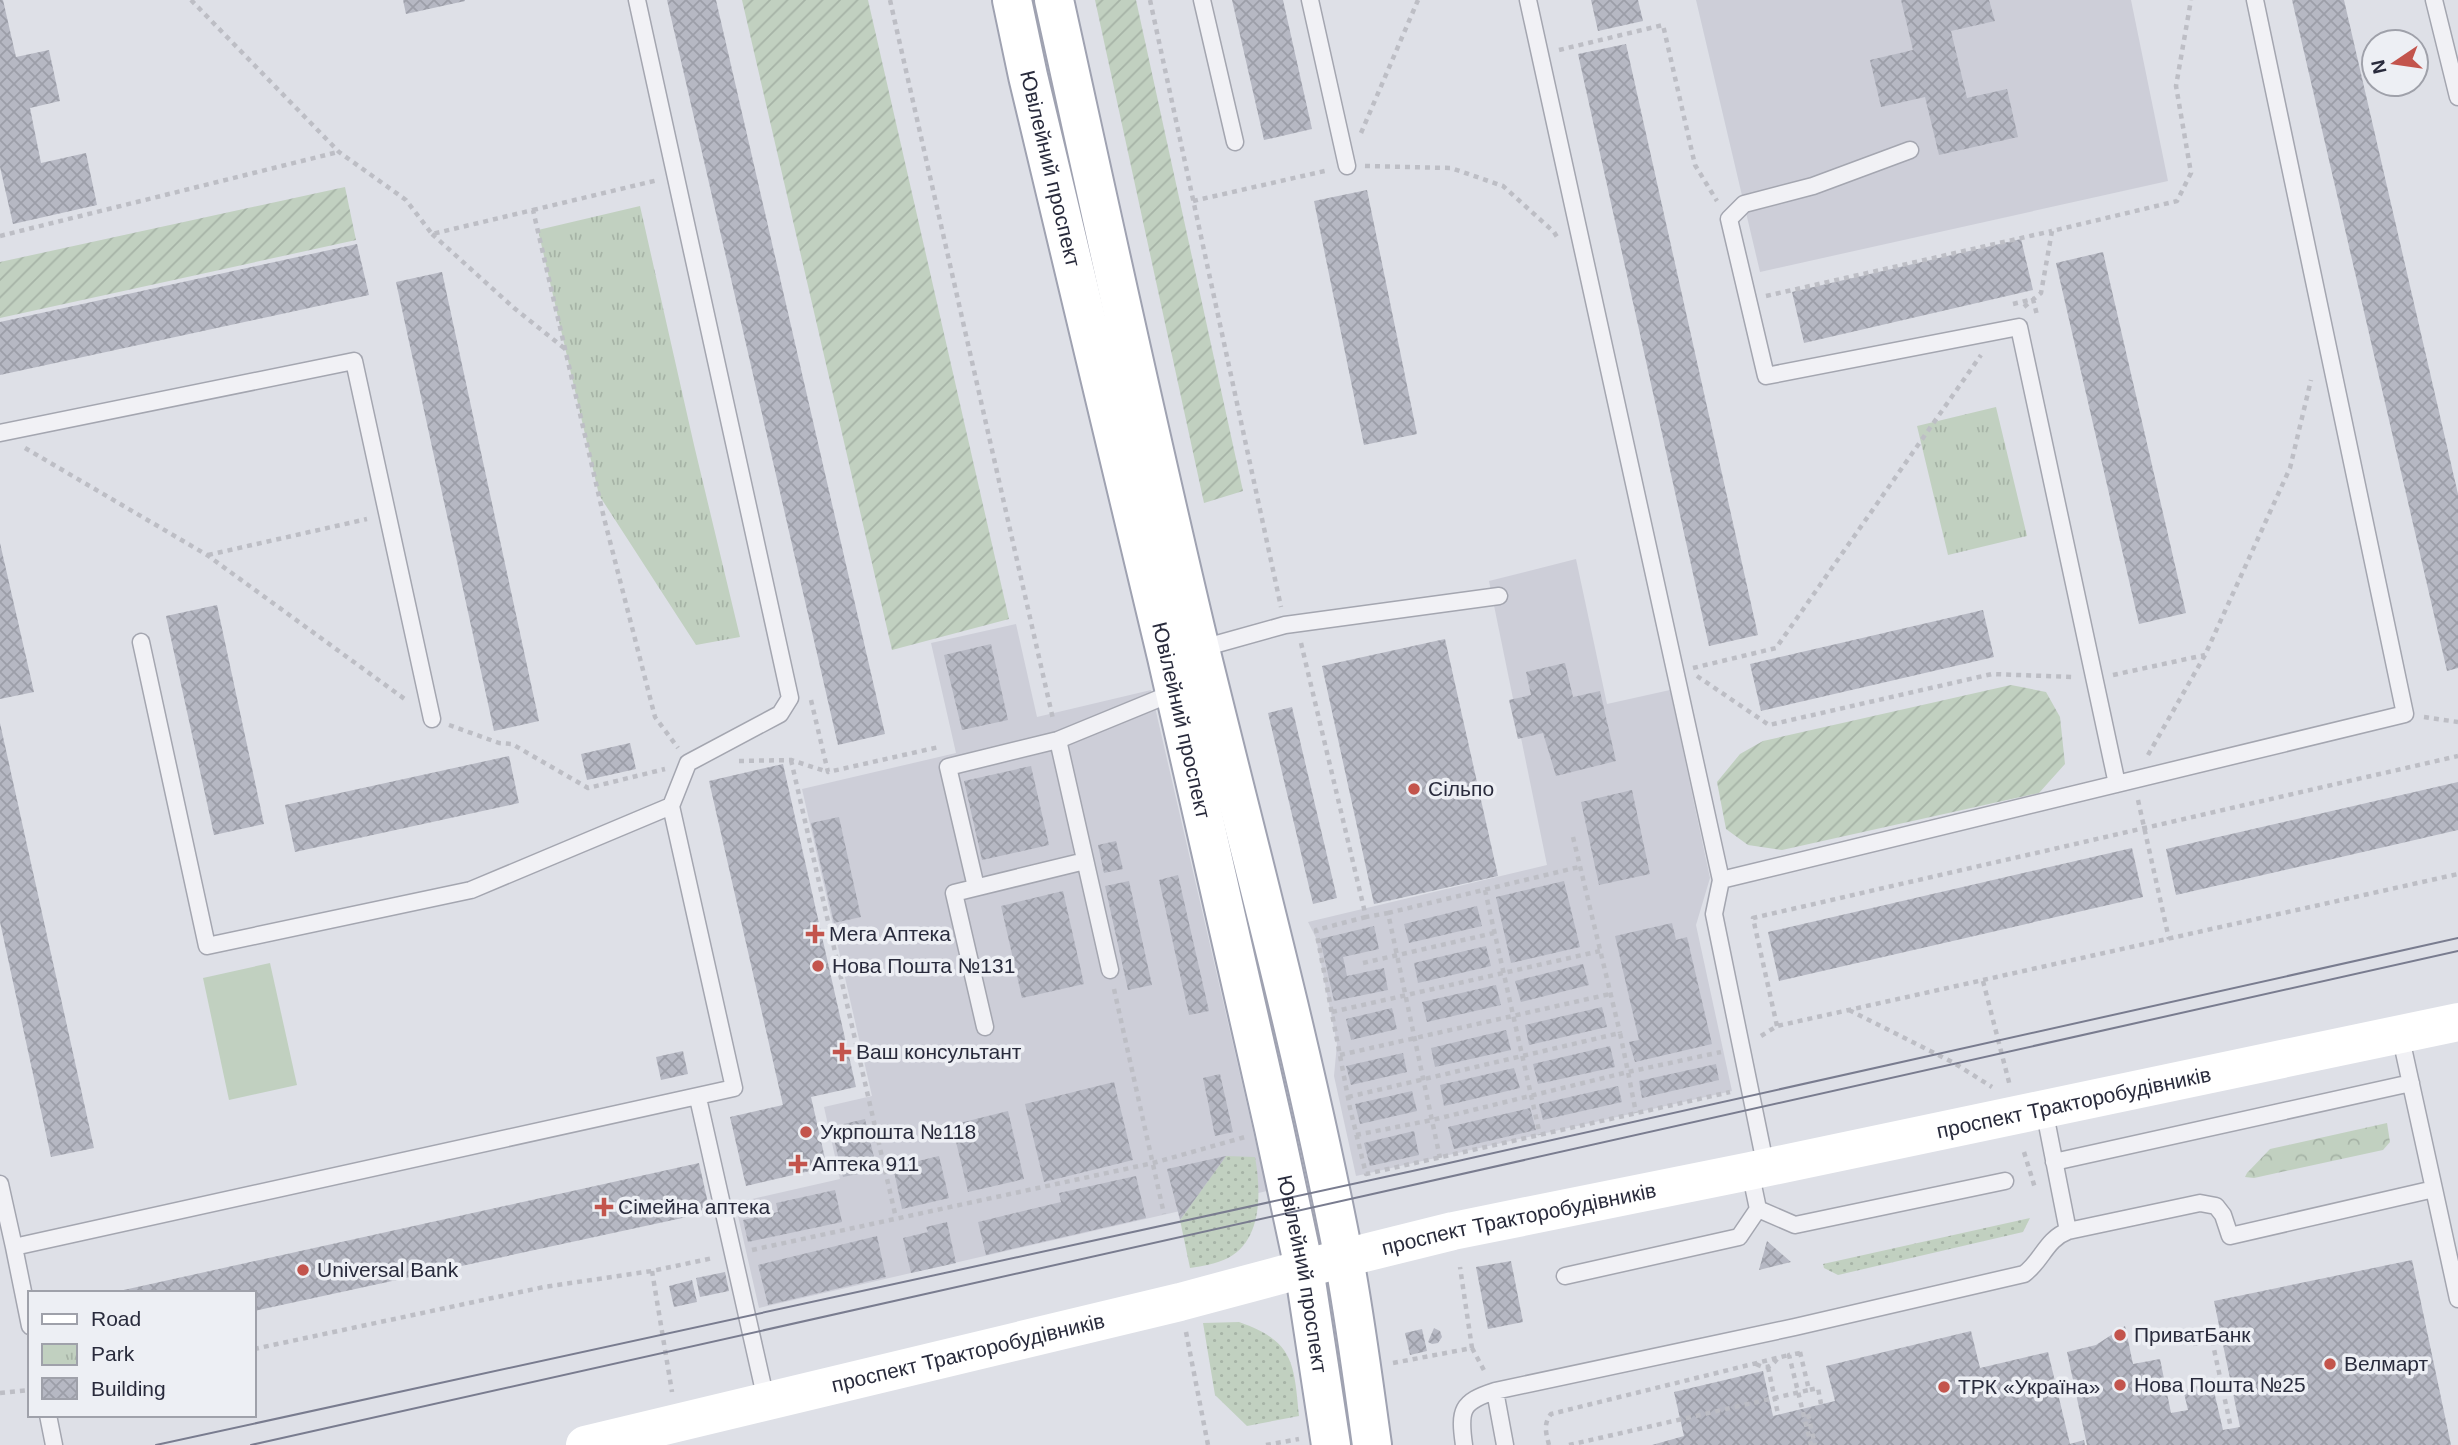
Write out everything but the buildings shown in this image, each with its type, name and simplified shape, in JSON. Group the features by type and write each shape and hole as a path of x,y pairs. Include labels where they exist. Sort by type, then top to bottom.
{"main road":[{"name":"Ювілейний проспект","path":"1012,0 1028,76 1181,666 1295,1035 1344,1258 1372,1445"},
{"name":"Ювілейний проспект","path":"1055,0 1116,285 1181,666 1304,1268 1331,1445"},
{"name":"проспект Тракторобудівників","path":"584,1445 1181,1302 1304,1268 1488,1223 1758,1170 2458,1021"}],"lane":[{"path":"13,1247 734,1088 671,806 688,763 780,714 790,698 637,0"},
{"path":"1202,0 1235,142"},
{"path":"1310,0 1347,166"},
{"path":"1528,0 1721,880 1714,914 1742,1047 1758,1170 1758,1209 1739,1237 1565,1276"},
{"path":"1721,880 2405,714 2255,0"},
{"path":"2434,0 2458,97"},
{"path":"1910,150 1813,186 1744,204 1729,219 1766,376 2019,327 2116,784"},
{"path":"0,433 354,361 432,719"},
{"path":"976,887 948,767 1058,740 1181,666 1285,625 1499,596"},
{"path":"141,642 207,946 471,890 671,806"},
{"path":"1058,740 1110,970"},
{"path":"985,1027 954,893 1085,861"},
{"path":"2400,1033 2457,1292"},
{"path":"2054,1162 2411,1083"},
{"path":"698,1098 766,1400"},
{"path":"2044,1109 2068,1231"},
{"path":"1758,1209 1795,1225 2005,1181"},
{"path":"0,1184 28,1317"},
{"path":"1464,1445 1463,1412 1469,1401 1495,1391 2014,1278 2032,1268 2052,1240 2068,1231 2200,1203 2216,1206 2230,1236 2434,1189"},
{"path":"1495,1391 1505,1445"},
{"path":"48,1417 54,1445"}],"path":[{"path":"191,0 339,152 405,200 432,234 514,308 565,348"},
{"path":"890,0 1058,740"},
{"path":"1150,0 1285,625 1300,639 1366,917"},
{"path":"1347,166 1418,0"},
{"path":"1748,300 2177,201 2191,173 2176,86 2191,0"},
{"path":"1552,52 1663,25 1695,165 1729,219"},
{"path":"0,236 339,152"},
{"path":"1193,201 1347,166 1451,168 1503,186 1554,232 1559,242"},
{"path":"432,234 676,176"},
{"path":"533,210 604,518 655,717 688,763"},
{"path":"2052,231 2041,293 1997,331 1776,648 1687,669 1769,725 1992,674 2094,678 2205,655"},
{"path":"2169,939 2134,780 2205,655 2290,468 2324,331"},
{"path":"23,447 207,555 432,719 499,743 512,744 587,788 688,763 791,760 828,772 948,745"},
{"path":"207,555 387,514"},
{"path":"809,690 828,772"},
{"path":"2405,714 2455,722 2458,716"},
{"path":"1041,724 1054,721"},
{"path":"1777,1026 1753,918 2458,756"},
{"path":"791,760 895,1218"},
{"path":"1573,837 1620,1033 1636,1113"},
{"path":"1579,867 1316,930 1348,1097 1366,1174 1732,1091"},
{"path":"1356,1135 1432,1120 1742,1047 1777,1026 2458,874"},
{"path":"1485,890 1540,1135"},
{"path":"1388,913 1440,1158"},
{"path":"1363,963 1494,933"},
{"path":"1332,1012 1600,951"},
{"path":"1110,970 1164,1214"},
{"path":"1983,981 2010,1088"},
{"path":"1340,1055 1610,994"},
{"path":"1849,1010 1954,1063 2001,1093"},
{"path":"1348,1097 1620,1033"},
{"path":"256,1349 544,1287 652,1271 733,1254 1153,1163 1254,1134"},
{"path":"1460,1266 1472,1348 1495,1391"},
{"path":"652,1271 676,1422"},
{"path":"1186,1329 1208,1445"},
{"path":"2193,1344 2212,1340 2231,1428"},
{"path":"1393,1363 1472,1348"},
{"path":"1549,1445 1545,1428 1551,1414 1800,1353 1809,1390"},
{"path":"1790,1356 1813,1445"},
{"path":"1755,1364 1764,1368 1772,1366 1779,1358"},
{"path":"1768,1367 1778,1414"},
{"path":"1569,1445 1818,1388 1821,1404"},
{"path":"0,1393 28,1390"},
{"path":"1808,1414 1813,1445"}],"shaded area":[{"path":"1696,0 2131,0 2168,181 1760,272"},
{"path":"1576,559 1607,704 1670,690 1710,878 1696,925 1732,1091 1356,1176 1334,1076 1337,1044 1316,938 1308,922 1547,865 1489,581"},
{"path":"1016,624 1037,717 1151,690 1267,1191 759,1308 735,1203 840,1179 824,1107 872,1096 802,789 956,753 931,643"}],"green space":[{"path":"742,0 868,0 1009,619 892,650"},
{"path":"1095,0 1136,0 1243,491 1204,503"},
{"path":"345,187 356,240 0,318 0,262"},
{"path":"640,206 740,637 696,645 599,495 538,230"},
{"path":"1996,407 2027,536 1948,555 1917,426"},
{"path":"2011,685 2046,692 2060,717 2065,764 2039,793 1782,850 1748,845 1726,829 1717,782 1740,754 1763,741"},
{"path":"270,963 297,1085 229,1100 203,978"},
{"path":"2387,1123 2390,1142 2383,1150 2254,1178 2245,1177 2270,1149"},
{"path":"1226,1156 1255,1157 1258,1199 1254,1227 1239,1250 1228,1258 1190,1268 1180,1220"},
{"path":"2030,1218 2023,1232 1838,1275 1824,1268 1823,1264"},
{"path":"1239,1322 1271,1337 1288,1356 1295,1382 1299,1416 1247,1426 1215,1395 1203,1323"}],"tram line":[{"path":"156,1445 1440,1165 2458,938"},
{"path":"251,1445 2458,951"}],"place":[{"name":"Сільпо","path":"1414,789"},
{"name":"Мега Аптека","path":"815,934"},
{"name":"Нова Пошта №131","path":"818,966"},
{"name":"Ваш консультант","path":"842,1052"},
{"name":"Укрпошта №118","path":"806,1132"},
{"name":"Аптека 911","path":"798,1164"},
{"name":"Сімейна аптека","path":"604,1207"},
{"name":"Universal Bank","path":"303,1270"},
{"name":"ПриватБанк","path":"2120,1335"},
{"name":"Велмарт","path":"2330,1364"},
{"name":"Нова Пошта №25","path":"2120,1385"},
{"name":"ТРК «Україна»","path":"1944,1387"}]}
